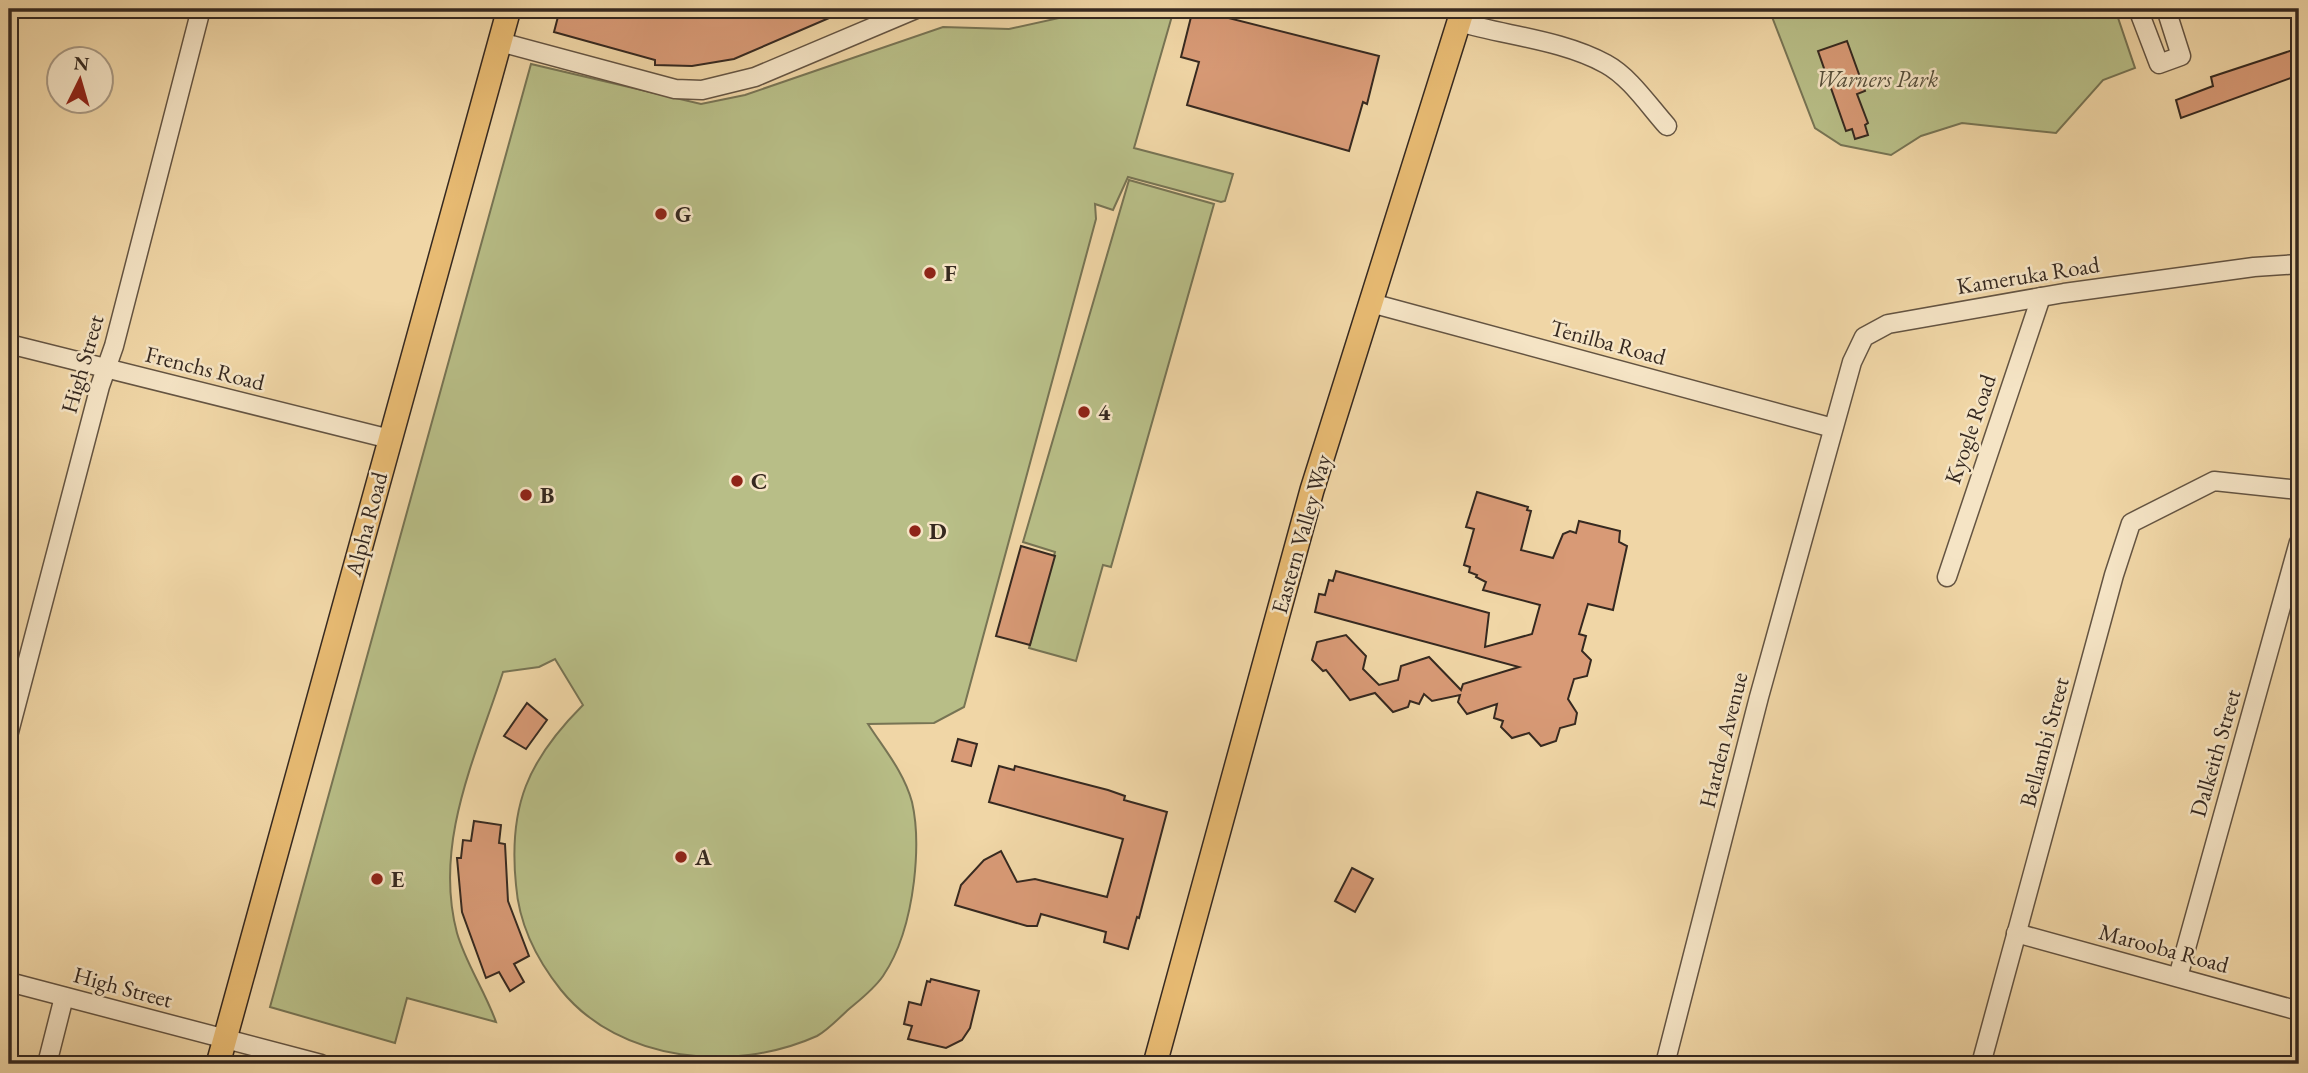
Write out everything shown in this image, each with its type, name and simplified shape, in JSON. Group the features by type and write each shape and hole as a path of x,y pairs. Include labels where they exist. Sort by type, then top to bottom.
{"main road":[{"name":"Alpha Road","path":"218,1064 509,9"},
{"name":"Eastern Valley Way","path":"1155,1064 1312,490 1461,15"}],"street":[{"name":"High Street","path":"9,732 201,9"},
{"path":"500,43 675,89 702,90 755,77 916,9"},
{"path":"2137,9 2159,64 2181,56 2166,9"},
{"path":"1461,15 1607,64 1667,126"},
{"name":"Kameruka Road","path":"1833,428 1856,351 1873,329 1920,317 2041,297 2254,267 2299,264"},
{"name":"Kyogle Road","path":"1947,577 2041,297"},
{"name":"Tenilba Road","path":"1371,303 1833,428"},
{"name":"Frenchs Road","path":"9,344 390,439"},
{"name":"Harden Avenue","path":"1665,1064 1759,696 1833,428"},
{"name":"Bellambi Street","path":"1981,1064 2114,575 2131,523 2214,481 2299,490"},
{"name":"Dalkeith Street","path":"2178,977 2299,542"},
{"name":"Marooba Road","path":"2016,933 2299,1012"},
{"name":"High Street","path":"9,982 321,1064"},
{"path":"47,1064 64,997"}],"green space":[{"path":"1084,9 1174,9 1134,148 1233,174 1225,201 1221,202 1128,177 1113,210 1095,204 1096,219 964,707 934,723 868,724 904,781 912,802 916,832 915,871 907,918 895,954 879,981 817,1036 785,1048 751,1055 716,1057 680,1054 646,1046 614,1033 586,1014 561,990 537,954 525,927 518,899 514,857 515,831 526,786 548,745 583,705 555,659 539,667 503,672 470,768 454,833 450,866 451,899 457,933 496,1022 407,998 395,1043 270,1007 531,64 701,104 745,95 943,27 1009,29 1082,13"},
{"name":"Warners Park","path":"1769,9 2115,9 2135,68 2103,80 2056,133 1962,123 1921,136 1891,155 1841,145 1815,128"},
{"path":"1129,180 1214,204 1111,567 1103,565 1076,661 1029,648 1055,552 1023,542"}],"building":[{"path":"560,9 628,9 659,17 683,18 732,9 850,9 734,59 692,66 655,65 655,60 554,32"},
{"path":"1193,9 1379,56 1367,104 1363,102 1349,151 1187,105 1199,62 1181,57"},
{"path":"1847,41 1865,91 1857,94 1868,123 1865,125 1868,135 1855,139 1852,129 1846,131 1818,51"},
{"path":"2299,48 2299,75 2181,118 2176,100 2213,86 2211,77"},
{"path":"1477,492 1528,507 1527,510 1531,511 1521,550 1553,558 1563,534 1570,531 1576,533 1579,521 1620,531 1619,542 1627,546 1613,610 1588,604 1579,634 1586,636 1582,651 1591,660 1587,676 1574,679 1568,699 1577,713 1575,724 1560,728 1556,741 1541,746 1529,733 1512,738 1501,727 1503,721 1494,718 1497,704 1467,714 1458,702 1460,695 1432,701 1424,694 1419,704 1410,701 1408,707 1393,712 1375,693 1350,700 1326,670 1323,671 1312,660 1317,642 1346,635 1366,656 1363,669 1379,685 1398,680 1401,666 1429,657 1461,690 1463,684 1519,667 1315,612 1319,594 1325,595 1329,580 1333,581 1336,571 1489,613 1485,647 1532,634 1540,605 1483,590 1486,582 1469,572 1470,567 1464,565 1474,529 1466,527"},
{"path":"1021,546 1055,556 1030,645 996,636"},
{"path":"527,703 547,720 526,749 504,736"},
{"path":"958,739 977,744 971,766 952,761"},
{"path":"999,766 1014,770 1015,766 1108,790 1125,796 1124,800 1167,812 1128,949 1104,942 1106,932 1041,914 1037,926 1027,926 955,905 961,885 984,860 1001,851 1017,882 1035,879 1107,897 1123,839 989,802"},
{"path":"474,821 501,825 499,843 505,844 508,901 529,956 514,964 524,982 510,991 499,972 486,978 462,912 457,858 461,858 463,840 471,841"},
{"path":"1352,868 1373,879 1355,912 1335,901"},
{"path":"931,979 979,991 970,1028 962,1040 946,1048 908,1039 912,1026 904,1024 909,1002 921,1005 927,981 930,982"}],"place":[{"name":"G","path":"661,214"},
{"name":"F","path":"930,273"},
{"name":"4","path":"1084,412"},
{"name":"C","path":"737,481"},
{"name":"B","path":"526,495"},
{"name":"D","path":"915,531"},
{"name":"A","path":"681,857"},
{"name":"E","path":"377,879"}]}
